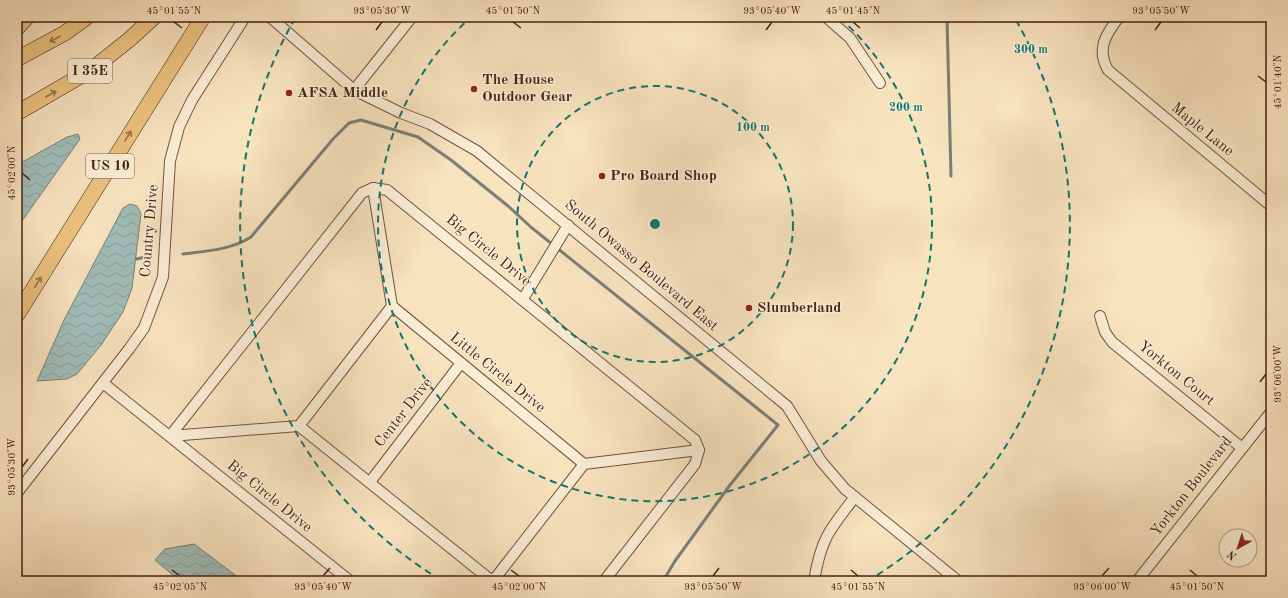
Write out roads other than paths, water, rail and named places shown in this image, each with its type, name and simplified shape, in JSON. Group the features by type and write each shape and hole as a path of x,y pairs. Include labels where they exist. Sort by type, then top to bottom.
{"highway":[{"path":"17,28 27,17"},
{"path":"17,59 65,33 87,17"},
{"name":"I 35E","path":"17,113 91,70 130,39 154,17"},
{"name":"US 10","path":"17,315 203,17"}],"street":[{"name":"Country Drive","path":"17,493 144,328 163,277 170,161 179,127 192,100 245,17"},
{"name":"South Owasso Boulevard East","path":"270,17 354,90 430,124 478,151 787,406 831,474 855,497 958,581"},
{"path":"354,90 412,17"},
{"path":"826,17 850,38 880,83"},
{"name":"Maple Lane","path":"1119,17 1106,35 1102,45 1102,55 1105,65 1115,78 1271,206"},
{"name":"Big Circle Drive","path":"374,188 388,190 695,440 699,450"},
{"path":"170,436 362,193 374,188 392,306 299,426"},
{"path":"523,299 568,225"},
{"name":"Little Circle Drive","path":"392,306 584,464"},
{"name":"Yorkton Court","path":"1100,316 1105,332 1112,342 1242,448"},
{"name":"Center Drive","path":"370,482 461,363"},
{"name":"Big Circle Drive","path":"103,383 350,581"},
{"name":"Yorkton Boulevard","path":"1137,581 1271,412"},
{"path":"170,436 299,426 492,581 584,464 699,450 695,464 604,581"},
{"path":"814,581 818,559 828,532 855,497"}],"water":[{"path":"78,134 80,139 17,228 17,165 67,137"},
{"path":"130,204 137,206 141,214 132,288 123,312 101,345 77,374 67,379 37,381 64,320 123,208"},
{"path":"194,544 243,581 180,581 155,560 165,549"}],"waterway":[{"path":"947,17 951,176"},
{"path":"183,254 227,247 235,245 251,237 333,139 349,123 361,120 418,137 451,160 508,206 532,228 778,425 730,485 675,561 663,581"},
{"path":"136,259 147,257"}],"place":[{"name":"The House Outdoor Gear","path":"474,89"},
{"name":"AFSA Middle","path":"289,93"},
{"name":"Pro Board Shop","path":"602,176"},
{"name":"Slumberland","path":"749,308"}]}
